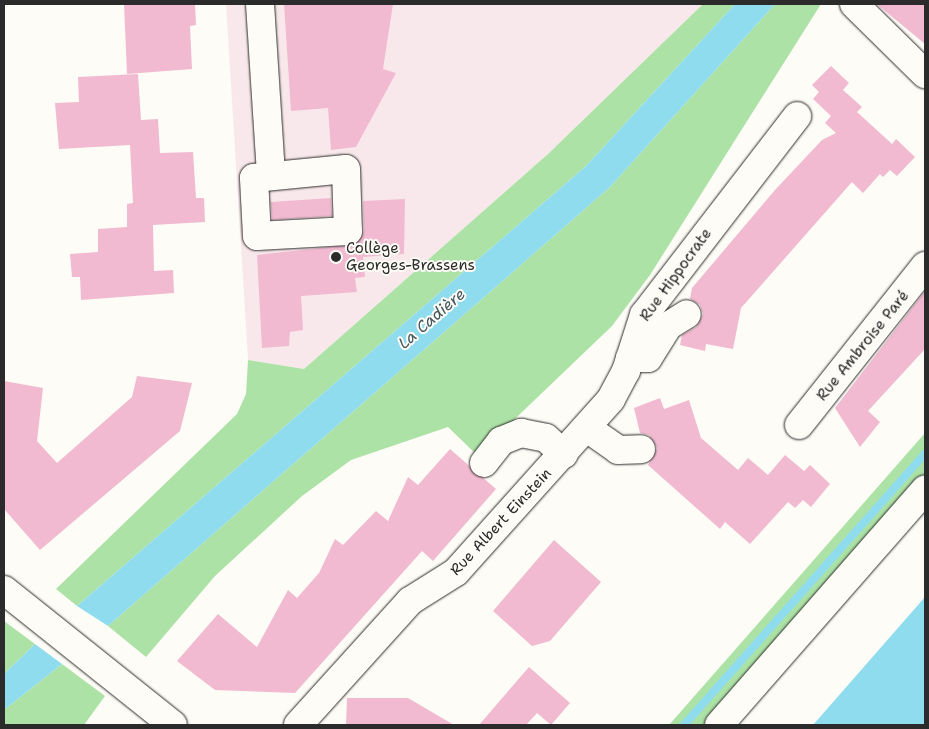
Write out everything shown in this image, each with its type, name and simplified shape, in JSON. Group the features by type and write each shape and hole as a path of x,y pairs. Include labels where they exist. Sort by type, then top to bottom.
{"street":[{"path":"260,4 271,174"},
{"path":"854,4 925,74"},
{"name":"Rue Hippocrate","path":"575,441 611,399 630,358 644,315 797,116"},
{"name":"Rue Ambroise Paré","path":"799,425 925,266"},
{"path":"630,358 648,358 668,326 687,314"},
{"path":"484,463 501,441 521,433 618,450 641,449"},
{"name":"Rue Albert Einstein","path":"304,724 410,601 456,572 575,441"},
{"path":"719,725 925,490"},
{"path":"4,590 96,661 173,725"}],"shaded area":[{"name":"Collège Georges-Brassens","path":"226,4 703,4 548,154 304,369 248,360"}],"green space":[{"path":"703,4 735,4 586,166 77,606 56,589 237,414 246,394 248,360 304,369 548,154"},
{"path":"775,4 821,4 650,275 612,326 477,455 448,427 351,460 302,496 215,576 146,657 108,626 610,187"},
{"path":"925,433 925,476 706,725 669,725"},
{"path":"4,621 35,644 4,674"},
{"path":"62,664 105,696 84,725 4,725 4,710"}],"water":[{"name":"La Cadière","path":"735,4 775,4 610,187 108,626 77,606 586,166"},
{"path":"925,597 925,725 813,725"},
{"path":"35,644 62,664 4,710 4,674"}],"building":[{"path":"124,4 195,4 196,25 190,26 192,69 127,74"},
{"path":"284,4 393,4 383,69 396,73 356,147 331,150 328,108 291,111"},
{"path":"876,4 925,4 925,44 879,6"},
{"path":"831,66 849,83 843,90 862,107 857,112 892,144 896,139 915,157 897,176 890,170 883,177 880,174 863,193 852,182 741,308 733,349 706,344 705,351 680,345 682,335 696,327 703,314 700,305 690,299 692,288 775,190 822,140 836,133 825,123 831,116 813,99 819,92 812,85"},
{"path":"138,74 141,120 158,119 160,153 193,152 196,198 204,198 205,222 153,225 154,271 173,270 174,293 81,300 80,277 72,277 70,254 98,252 98,229 127,227 127,204 133,203 130,145 59,149 55,103 79,102 78,77"},
{"path":"331,198 332,216 272,220 271,202"},
{"path":"405,199 404,254 363,257 365,277 355,278 357,292 301,296 303,330 290,332 289,346 262,348 257,255 356,244 364,231 363,201"},
{"path":"925,291 925,349 868,411 880,422 860,447 835,408"},
{"path":"137,376 192,383 180,431 40,550 4,509 4,381 43,388 37,441 57,463 132,397"},
{"path":"660,398 664,409 689,400 701,438 738,470 748,458 768,475 785,455 804,471 810,465 830,484 811,507 803,500 795,508 788,502 750,544 725,522 720,529 648,465 657,448 649,435 640,433 634,408"},
{"path":"450,449 496,489 433,561 422,551 295,693 215,690 177,661 218,614 257,647 288,590 297,598 319,573 335,539 343,545 376,511 388,521 408,477 418,485"},
{"path":"554,540 601,582 550,641 532,646 493,611"},
{"path":"529,667 570,703 551,725 537,713 526,725 479,725"},
{"path":"347,698 408,698 454,725 346,725"}],"waterway":[{"path":"684,725 925,454"}],"place":[{"name":"Collège Georges-Brassens","path":"336,257"}]}
